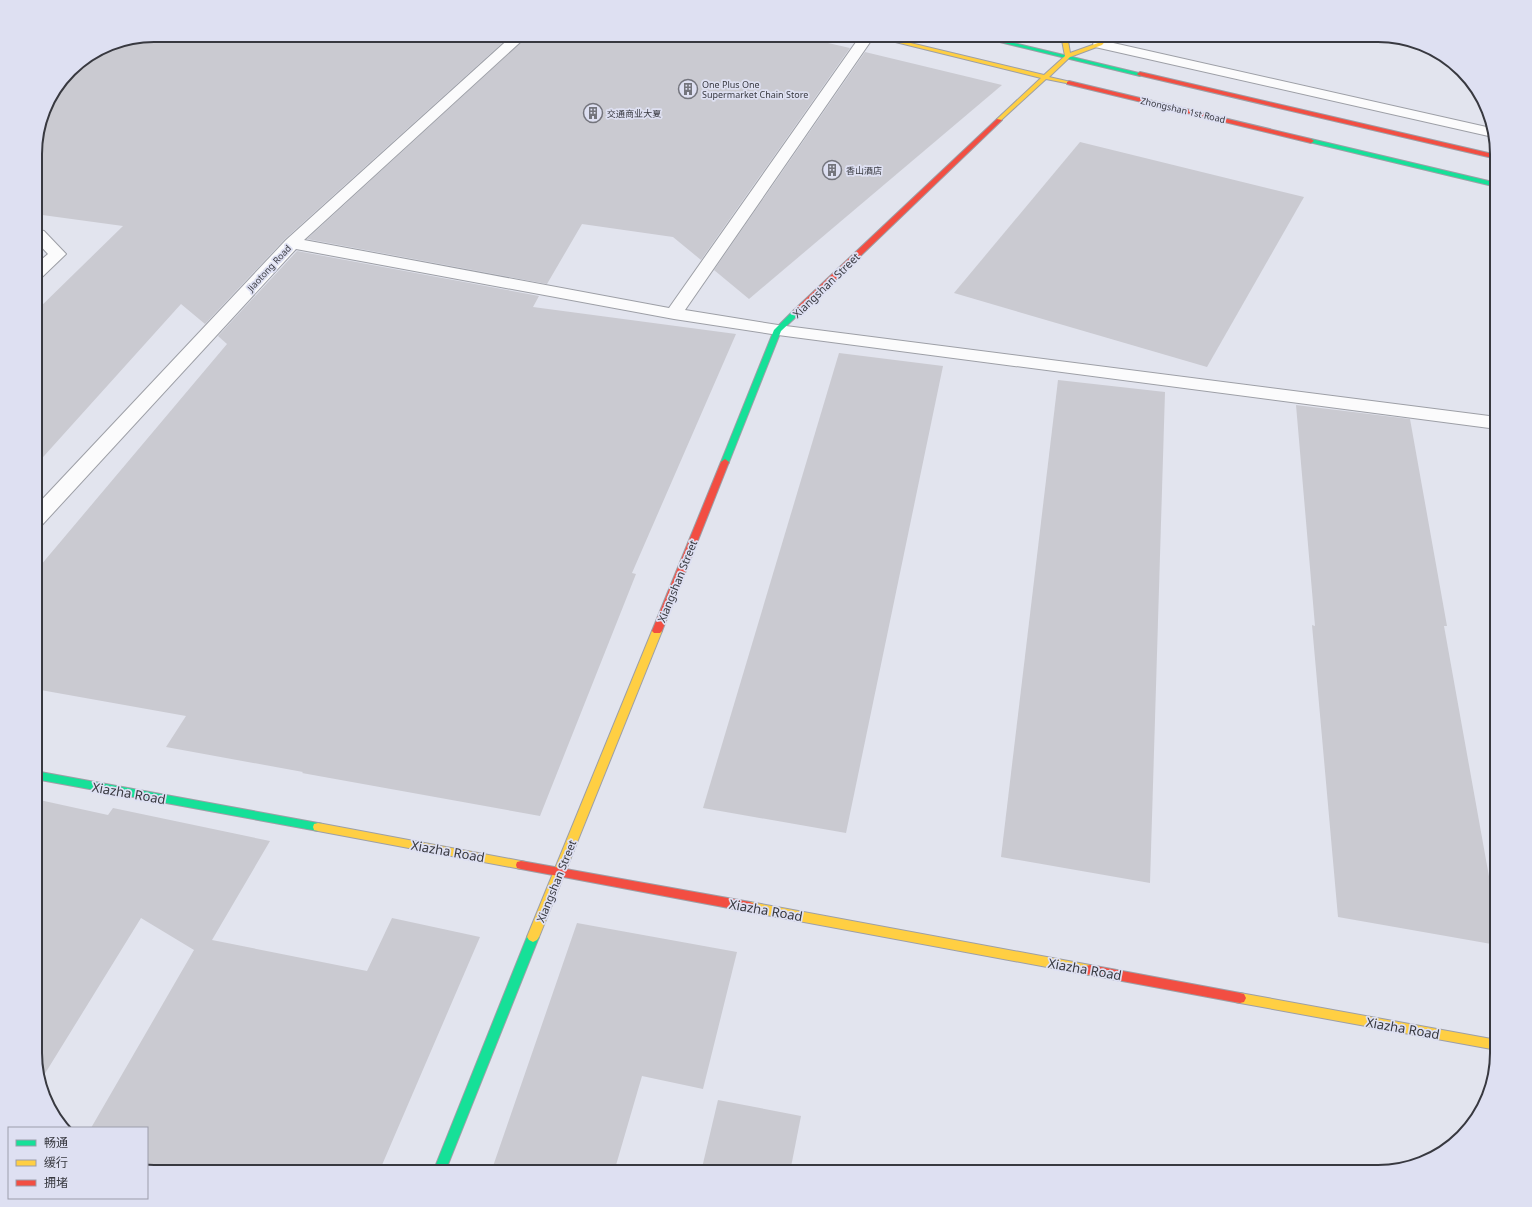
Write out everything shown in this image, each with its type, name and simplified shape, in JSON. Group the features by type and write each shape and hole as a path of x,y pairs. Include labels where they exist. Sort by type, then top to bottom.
{"street":[{"name":"Jiaotong Road","path":"42,512 292,243 513,42"},
{"path":"674,314 864,42"},
{"name":"Zhongshan 1st Road","path":"898,42 1490,183"},
{"path":"1005,42 1490,155"},
{"path":"1065,42 1068,56"},
{"path":"1068,56 1100,42"},
{"path":"1112,42 1488,132"},
{"name":"Xiangshan Street","path":"442,1165 778,330 1044,77 1068,56"},
{"path":"42,238 58,254 42,268"},
{"path":"292,243 674,314 778,330 1490,422"},
{"name":"Xiazha Road","path":"42,776 1490,1044"}],"building":[{"path":"147,42 503,42 285,239 205,324 181,304 42,458 42,305 123,226 42,215 42,147 46,125 51,111 65,86 80,70 98,57 118,48"},
{"name":"交通商业大夏","path":"521,42 824,42 850,48 701,260 673,237 582,224 547,284 307,239"},
{"name":"香山酒店","path":"865,52 1002,85 749,299 714,270"},
{"path":"1080,142 1304,197 1207,367 954,293"},
{"path":"297,251 539,296 533,307 736,334 632,573 636,574 540,816 166,747 186,716 42,690 42,564 227,344 218,336"},
{"path":"839,353 943,366 846,833 703,808"},
{"path":"1058,380 1165,392 1150,883 1001,857"},
{"path":"1296,405 1410,419 1447,626 1444,626 1490,882 1490,944 1338,917 1312,625 1315,626"},
{"path":"42,801 108,815 113,808 270,841 212,940 367,971 392,918 480,937 382,1165 148,1165 148,1127 92,1127 194,950 141,918 44,1075 42,1060"},
{"path":"577,923 737,952 703,1089 642,1076 616,1165 493,1165"},
{"path":"718,1100 801,1116 791,1165 703,1165"}],"traffic: fast":[{"path":"1004,42 1140,74"},
{"path":"1311,141 1490,183"},
{"path":"725,462 778,330 796,313"},
{"path":"42,776 318,827"},
{"path":"442,1165 533,937"}],"traffic: slow":[{"path":"899,42 1069,83"},
{"path":"1065,42 1068,56"},
{"path":"999,120 1068,56 1102,42"},
{"path":"533,937 657,631"},
{"path":"318,827 521,865"},
{"path":"750,907 1090,970"},
{"path":"1240,998 1490,1044"}],"traffic: jam":[{"path":"1140,74 1490,155"},
{"path":"1069,83 1311,141"},
{"path":"796,313 999,120"},
{"path":"657,631 725,462"},
{"path":"521,865 750,907"},
{"path":"1090,970 1240,998"}],"place":[{"name":"One Plus One Supermarket Chain Store","path":"688,89"},
{"name":"交通商业大夏","path":"593,113"},
{"name":"香山酒店","path":"832,170"}]}
